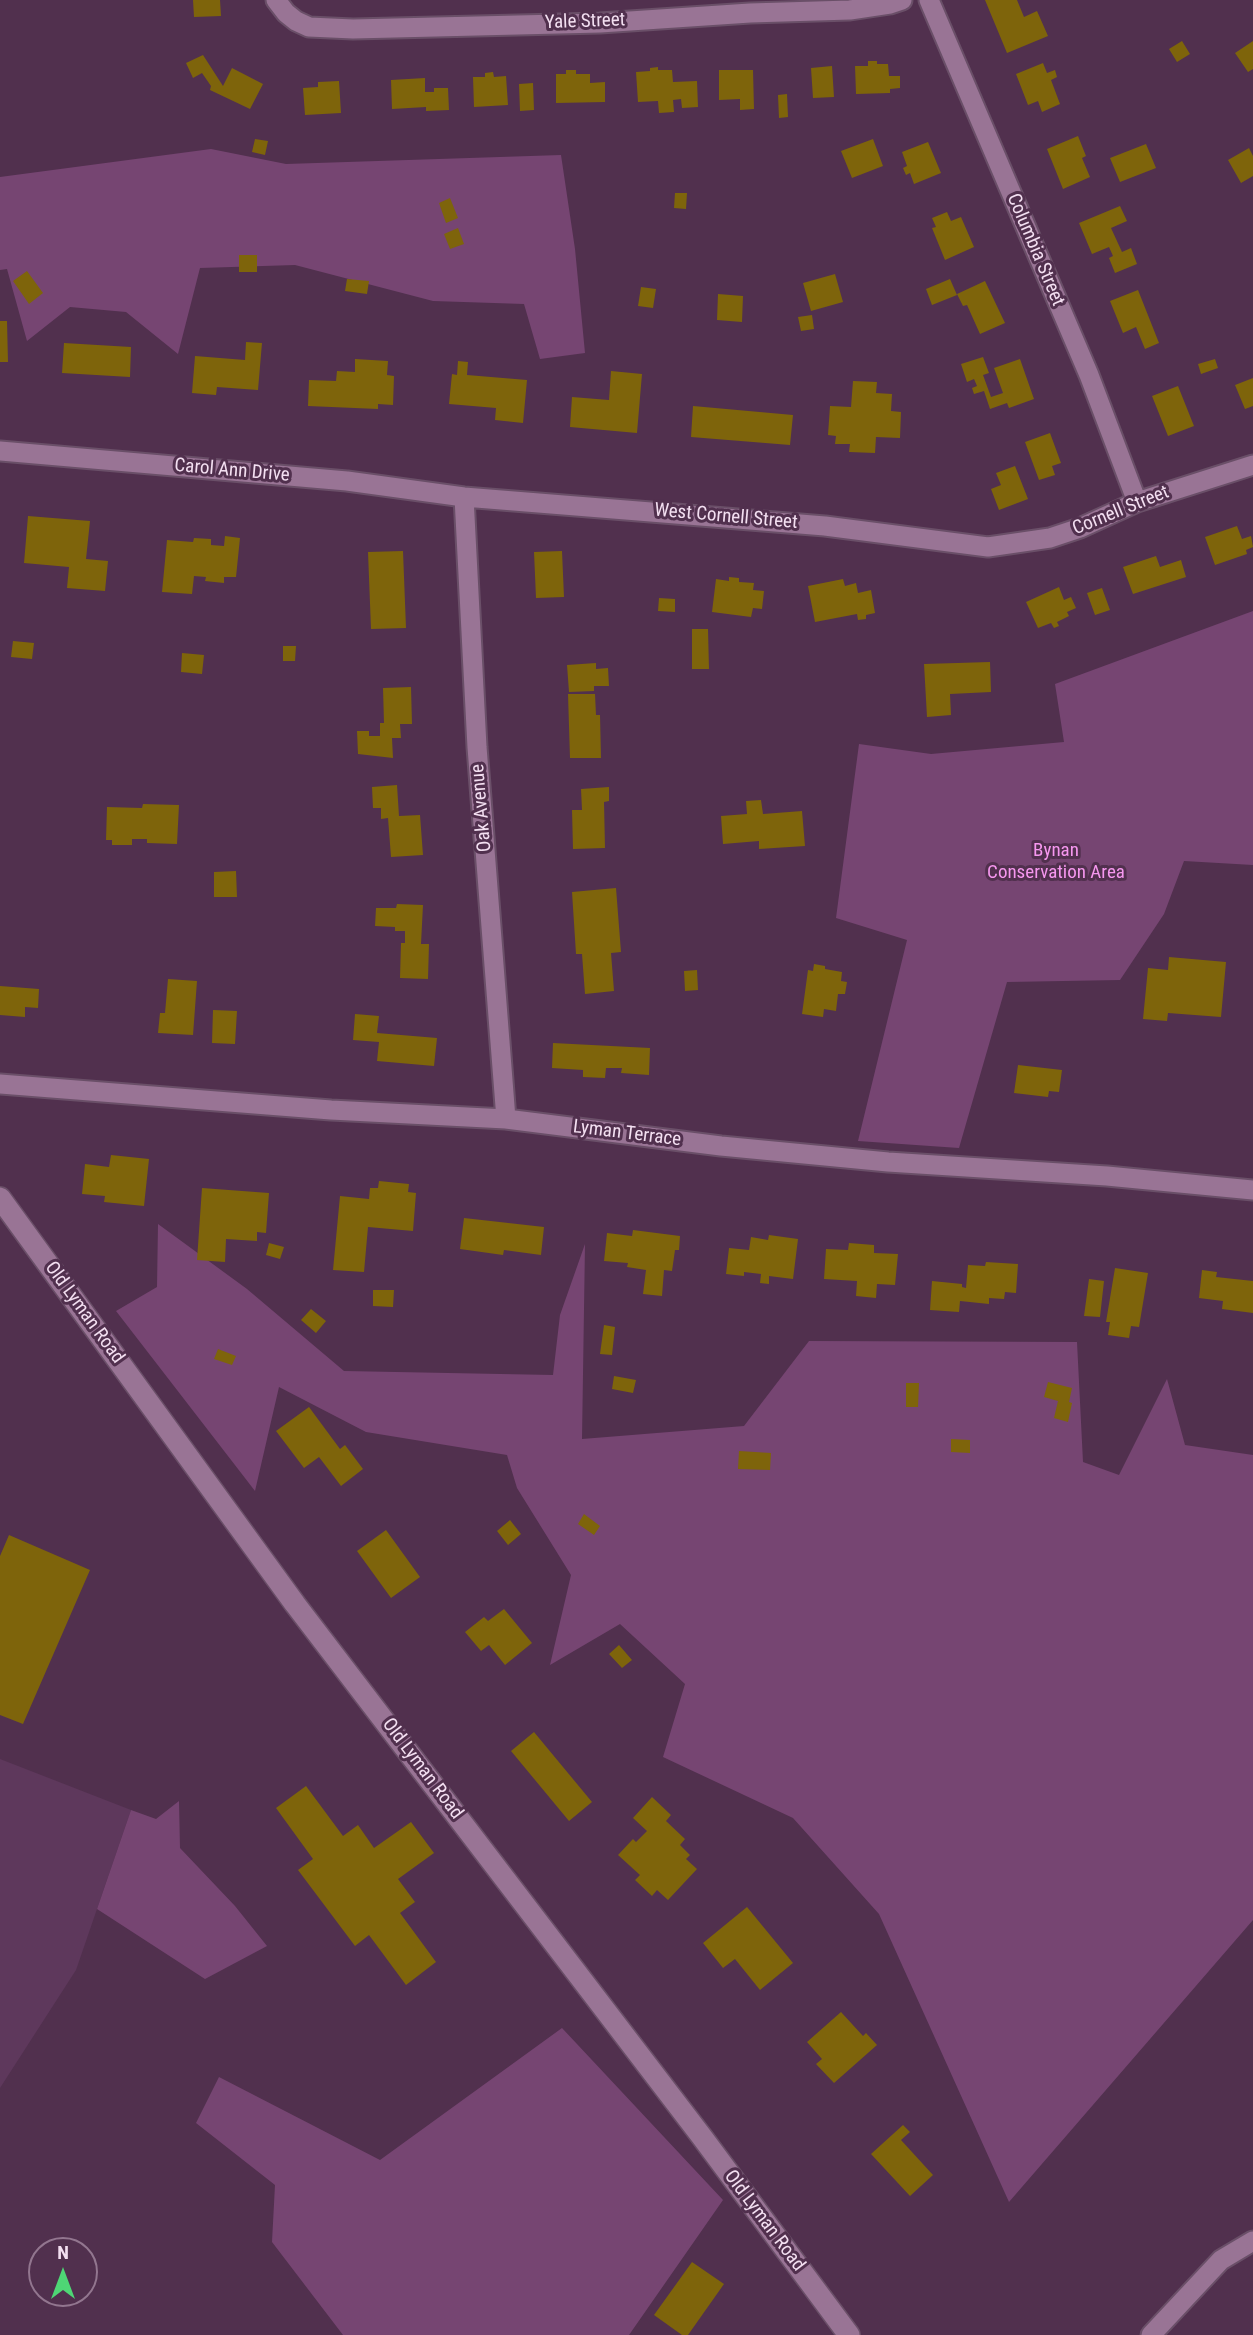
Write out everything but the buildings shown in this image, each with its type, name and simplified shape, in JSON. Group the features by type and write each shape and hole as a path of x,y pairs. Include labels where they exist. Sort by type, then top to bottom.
{"main road":[{"name":"Old Lyman Road","path":"0,1198 295,1604 702,2137 849,2335"}],"street":[{"name":"Yale Street","path":"276,0 286,13 309,27 353,29 600,23 750,13 850,10 902,0"},
{"name":"Columbia Street","path":"929,0 1089,375 1137,502"},
{"name":"Carol Ann Drive","path":"0,451 347,481 464,497"},
{"name":"Cornell Street","path":"988,547 1050,538 1080,528 1137,502 1253,465"},
{"name":"West Cornell Street","path":"464,497 825,526 988,547"},
{"name":"Oak Avenue","path":"464,497 477,747 506,1119"},
{"name":"Lyman Terrace","path":"0,1084 331,1110 506,1119 721,1146 874,1161 1107,1176 1253,1190"},
{"path":"1150,2335 1221,2260 1253,2241"}],"shaded area":[{"path":"0,1759 131,1810 76,1970 0,2088"}],"green space":[{"path":"211,149 286,164 561,155 575,249 585,353 540,359 524,304 433,301 295,265 200,268 178,354 126,312 70,307 27,341 7,269 0,270 0,177"},
{"name":"Bynan Conservation Area","path":"1253,611 1253,865 1184,861 1164,914 1120,980 1007,982 959,1148 858,1141 907,940 836,918 859,744 931,754 1064,742 1055,684"},
{"path":"158,1224 247,1289 344,1371 553,1375 560,1315 585,1244 582,1439 744,1426 809,1341 1077,1342 1083,1462 1119,1475 1167,1379 1185,1445 1253,1455 1253,1920 1009,2202 879,1914 793,1818 663,1757 685,1684 620,1624 550,1665 571,1575 517,1488 507,1455 366,1432 279,1387 255,1491 116,1311 157,1287"},
{"path":"179,1801 180,1848 235,1906 267,1946 205,1979 97,1909 131,1810 156,1819"},
{"path":"562,2028 723,2200 629,2335 343,2335 272,2242 275,2185 196,2123 219,2077 380,2160"}]}
